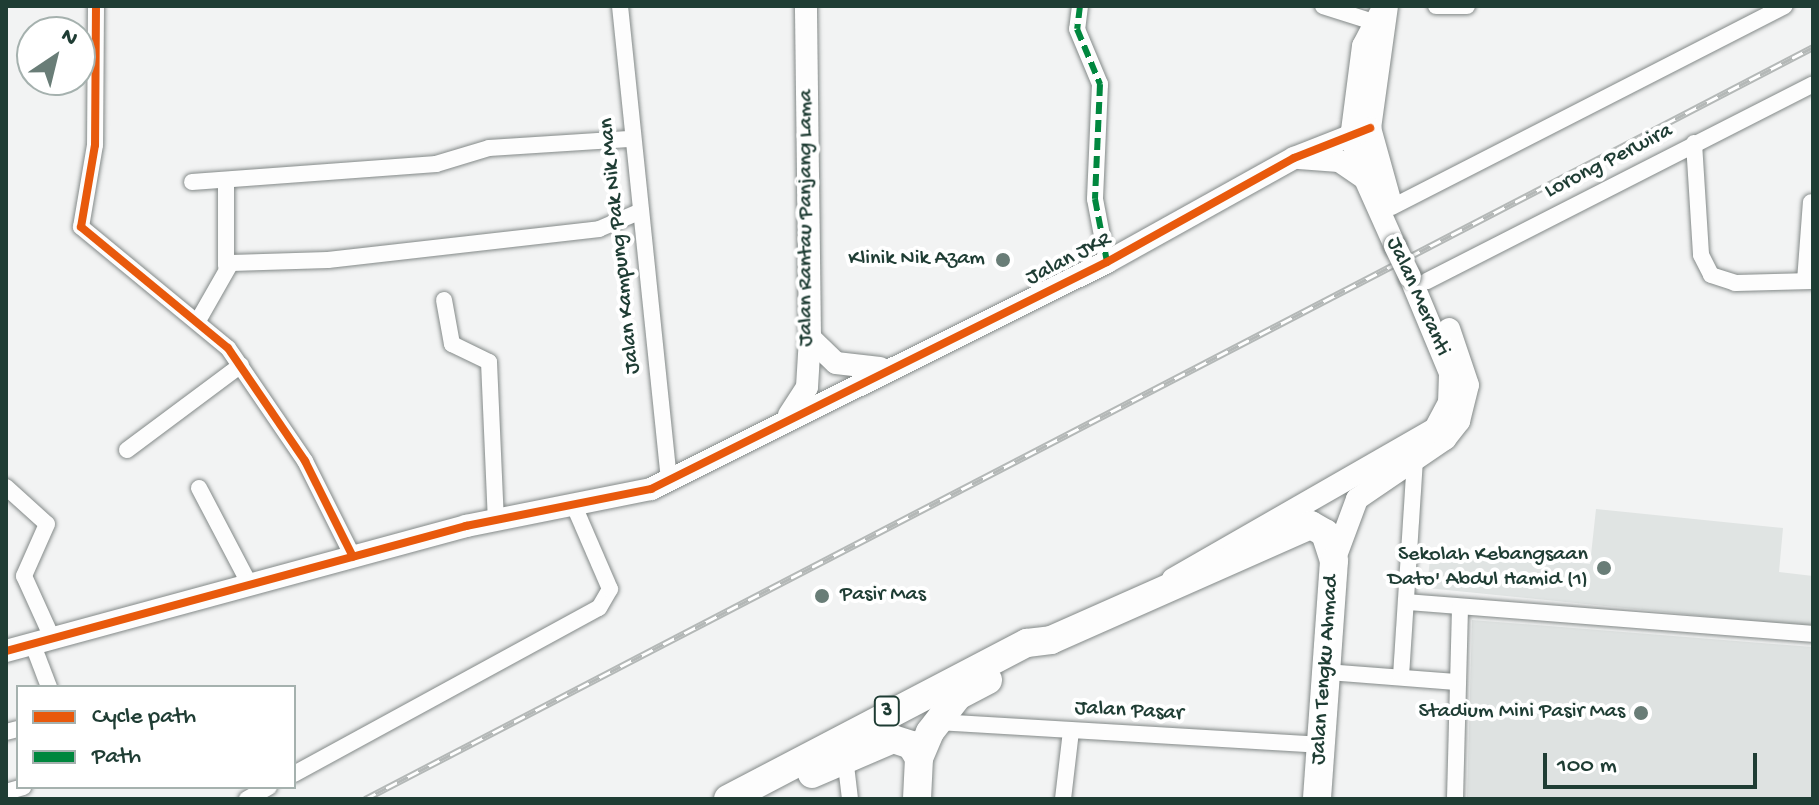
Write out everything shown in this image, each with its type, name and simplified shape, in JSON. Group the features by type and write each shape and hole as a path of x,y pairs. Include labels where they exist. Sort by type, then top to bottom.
{"highway":[{"name":"Jalan Tengku Ahmad","path":"1292,521 1325,533 1334,561 1317,799"},
{"name":"3","path":"728,799 915,696 1027,643 1051,640 1166,585 1204,575 1292,521"},
{"name":"3","path":"917,799 919,758 937,722 958,696 1035,657 1051,640"},
{"name":"3","path":"765,799 845,757 893,739 911,745 919,758"}],"street":[{"name":"Jalan Kampung Pak Nik Man","path":"620,6 629,139 669,481"},
{"name":"Jalan Rantau Panjang Lama","path":"783,422 807,387 810,338 806,6"},
{"path":"1080,6 1077,29 1100,84 1095,199 1107,262"},
{"path":"1323,6 1382,15"},
{"path":"1436,6 1467,6"},
{"path":"1392,207 1784,6"},
{"path":"94,7 95,145 79,221 199,319 241,365 323,493 353,557"},
{"name":"Jalan Meranti","path":"1382,15 1361,130 1364,178 1420,276 1460,392"},
{"name":"Lorong Perwira","path":"1420,276 1813,84"},
{"name":"Jalan JKR","path":"6,651 353,557 496,521 575,508 669,481 885,368 1107,262 1294,158 1361,130"},
{"name":"Jalan Meranti","path":"1361,130 1392,207 1401,242"},
{"path":"192,182 226,183 436,164 512,145 629,139"},
{"path":"1694,143 1701,255 1711,275 1735,283 1809,281 1811,202"},
{"path":"1294,158 1339,161 1364,178"},
{"path":"199,319 226,266 226,183"},
{"path":"226,266 599,229 639,212"},
{"path":"444,300 452,344 489,362 496,521"},
{"path":"810,338 836,363 885,368"},
{"path":"127,450 241,365"},
{"path":"1334,561 1357,499 1451,433 1460,392"},
{"path":"1166,585 1196,560 1292,521 1426,437 1460,392"},
{"path":"1401,676 1415,461"},
{"path":"6,487 47,524 24,576 43,642 49,685"},
{"path":"199,488 250,585"},
{"path":"296,773 599,608 610,589 575,508"},
{"path":"1407,602 1813,634"},
{"path":"1455,799 1460,607"},
{"path":"1327,672 1458,682"},
{"name":"Jalan Pasar","path":"937,722 1319,745"},
{"path":"1063,799 1071,731"},
{"path":"845,757 850,799"},
{"path":"247,799 265,789"}],"shaded area":[{"name":"Sekolah Kebangsaan Dato' Abdul Hamid (1)","path":"1596,509 1783,528 1779,572 1813,576 1813,627 1427,588 1431,548 1590,564"},
{"name":"Stadium Mini Pasir Mas","path":"1472,620 1813,647 1811,799 1467,799"}],"railway":[{"path":"365,799 1813,47"}],"marked path":[{"path":"1080,6 1077,29 1100,84 1095,199 1107,262"}],"cycle path":[{"path":"96,6 95,145 81,227 228,348 305,461 353,557"},
{"path":"6,651 466,526 651,489 1107,262 1294,158 1370,128"}],"place":[{"name":"Klinik Nik Azam","path":"1003,260"},
{"name":"Sekolah Kebangsaan Dato' Abdul Hamid (1)","path":"1604,568"},
{"name":"Pasir Mas","path":"822,596"},
{"name":"Stadium Mini Pasir Mas","path":"1641,713"}]}
